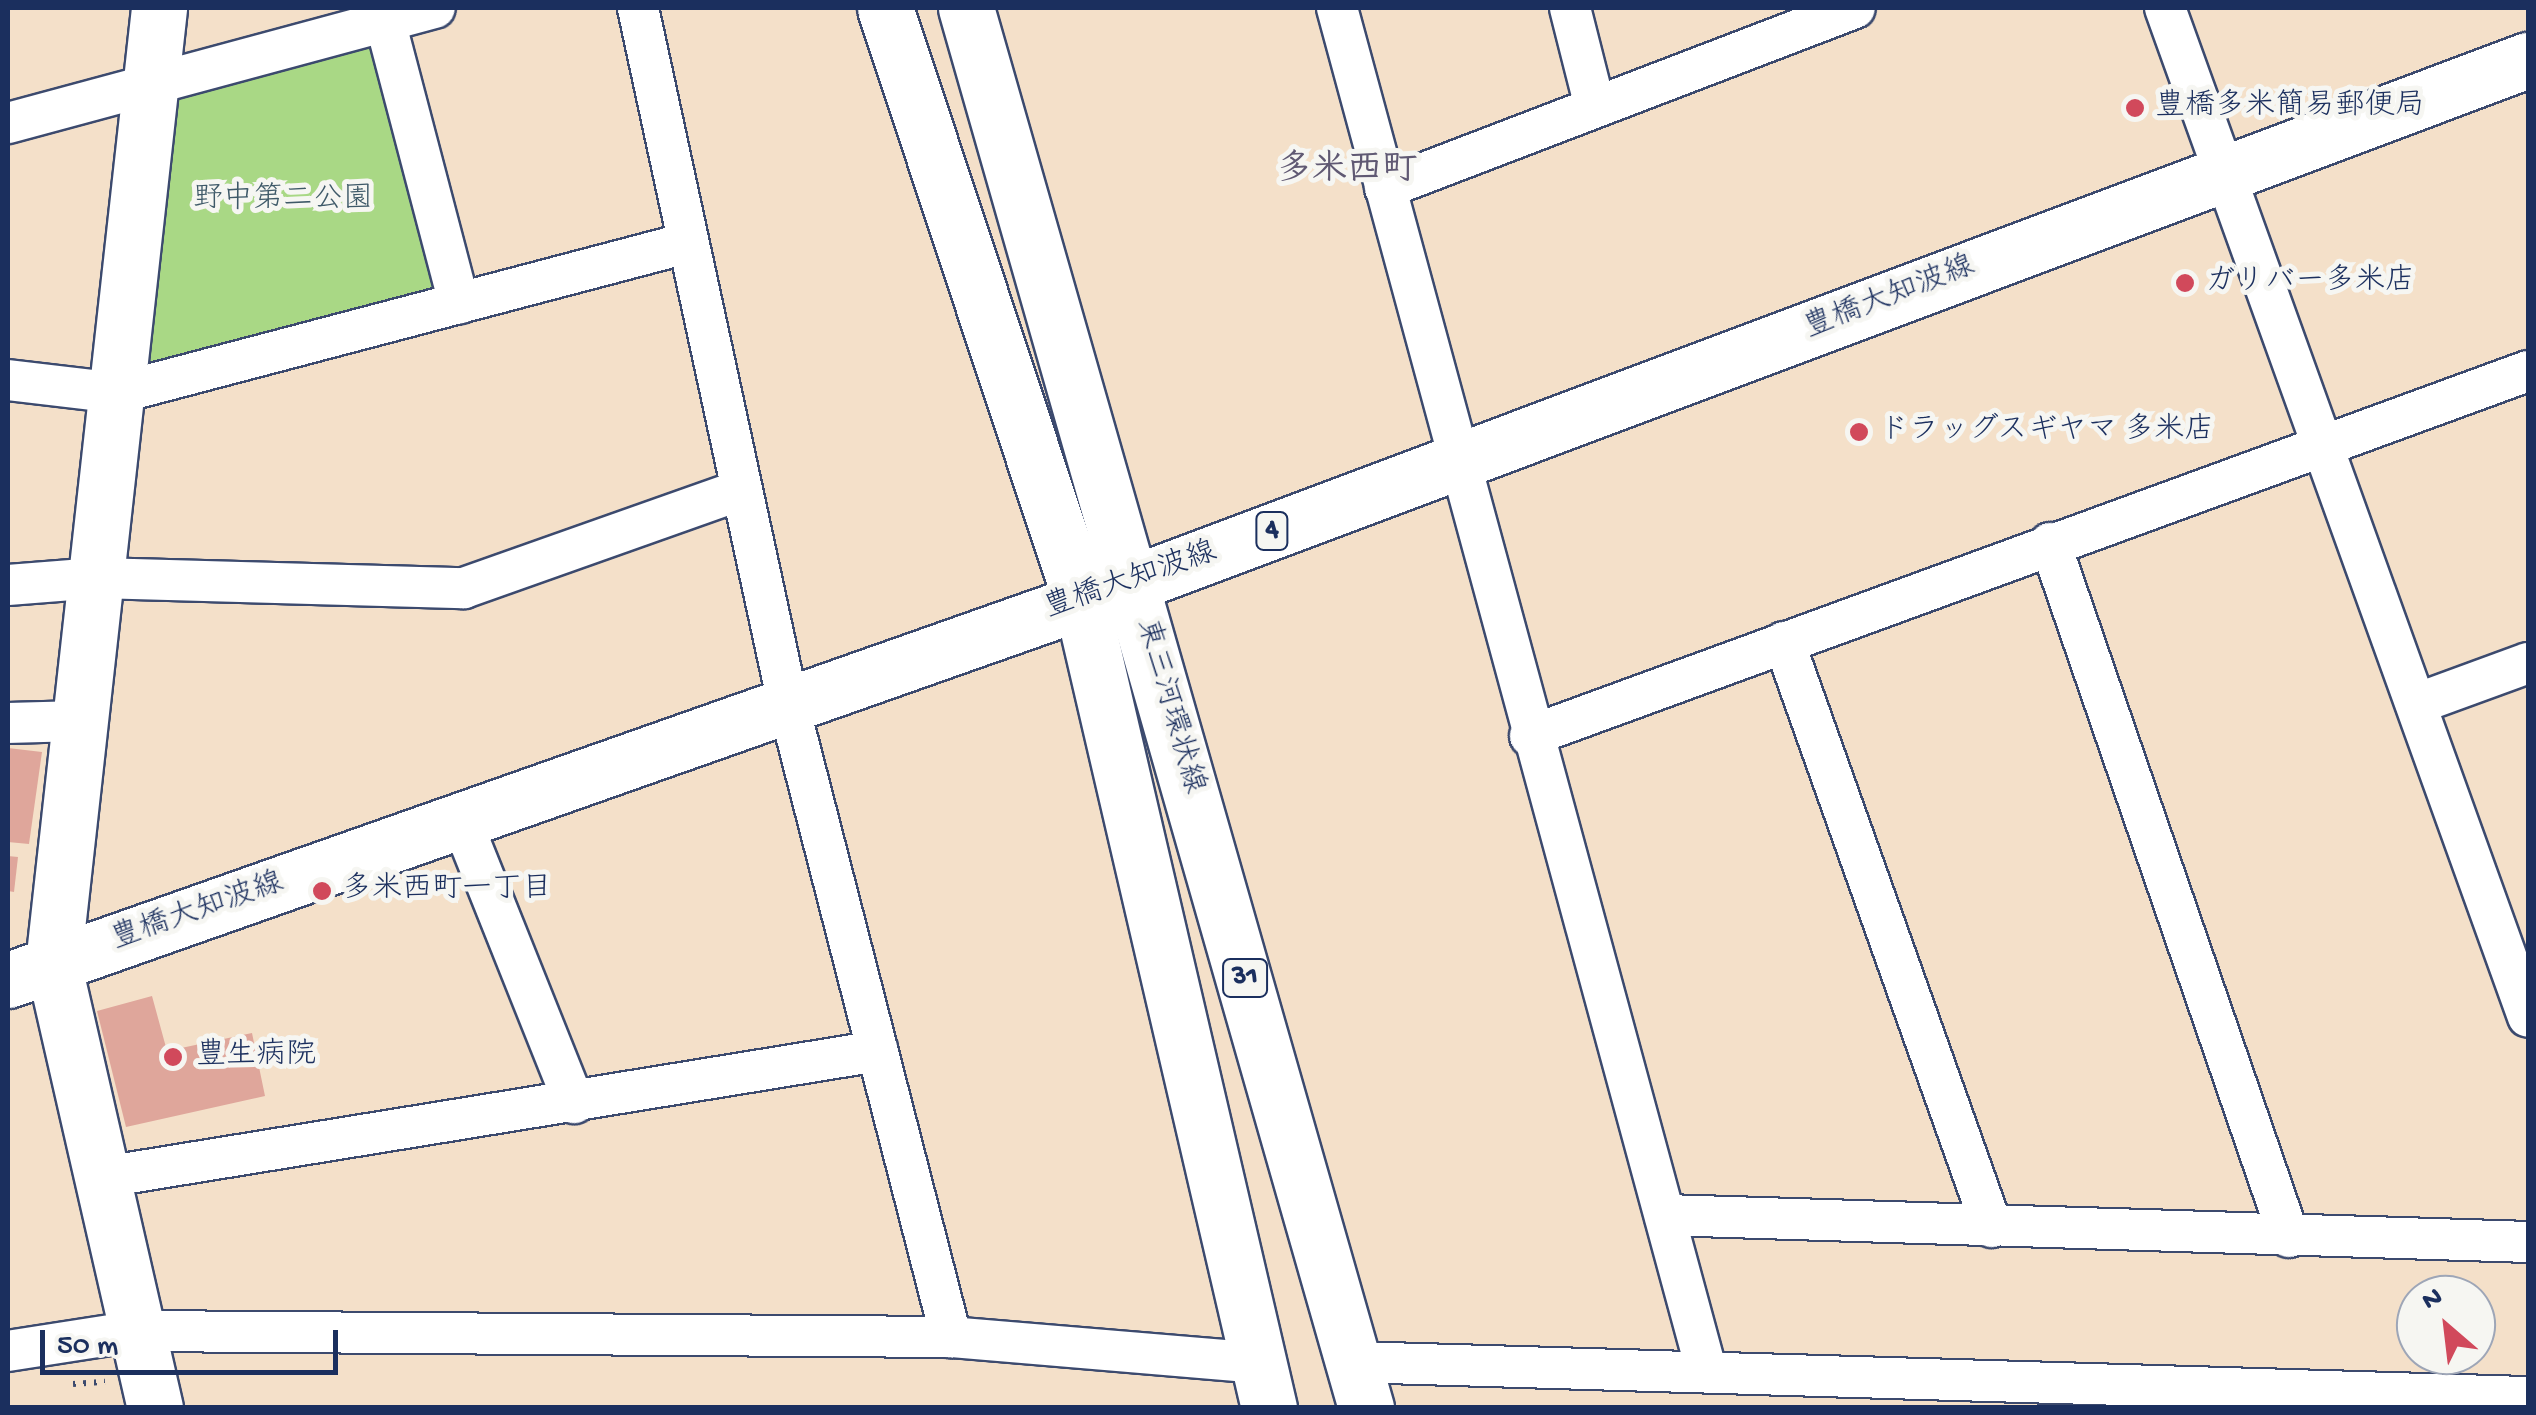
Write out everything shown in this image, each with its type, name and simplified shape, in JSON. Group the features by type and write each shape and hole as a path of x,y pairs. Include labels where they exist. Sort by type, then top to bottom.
{"main road":[{"path":"145,1368 98,1178 30,972 78,722 98,578 159,8"},
{"name":"東三河環状線","path":"884,8 1080,600 1263,1382"},
{"name":"東三河環状線","path":"966,8 1134,584 1358,1381"},
{"name":"豊橋大知波線","path":"30,972 1134,584 2528,60"}],"street":[{"path":"8,123 150,79 435,8"},
{"path":"638,8 788,703 951,1337"},
{"path":"1337,8 1530,736 1706,1370"},
{"path":"1570,8 1594,103"},
{"path":"1385,188 1799,17 1856,8"},
{"path":"2166,8 2221,175 2324,445 2416,704 2519,960 2528,1017"},
{"path":"386,21 459,304"},
{"path":"8,380 118,393 687,243"},
{"path":"1530,736 2528,371"},
{"path":"8,585 98,578 464,588 740,490"},
{"path":"2050,543 2289,1236"},
{"path":"1784,642 1992,1227"},
{"path":"2416,704 2528,663"},
{"path":"8,723 78,722"},
{"path":"461,820 574,1102"},
{"path":"98,1178 878,1051"},
{"path":"1665,1215 2528,1242"},
{"path":"8,1351 145,1368 951,1337 1263,1382"},
{"path":"1358,1381 1706,1370 2528,1397"}],"green space":[{"name":"野中第二公園","path":"385,21 459,303 118,393 150,79"}],"building":[{"path":"8,748 42,752 29,844 8,842"},
{"path":"8,856 18,857 14,892 8,891"},
{"path":"152,996 167,1051 252,1033 265,1096 126,1127 97,1011"}],"place":[{"name":"豊橋多米簡易郵便局","path":"2135,108"},
{"name":"ガリバー多米店","path":"2185,283"},
{"name":"ドラッグスギヤマ 多米店","path":"1859,432"},
{"name":"多米西町一丁目","path":"322,891"},
{"name":"豊生病院","path":"173,1057"}],"district":[{"name":"多米西町","path":"1347,172"}]}
